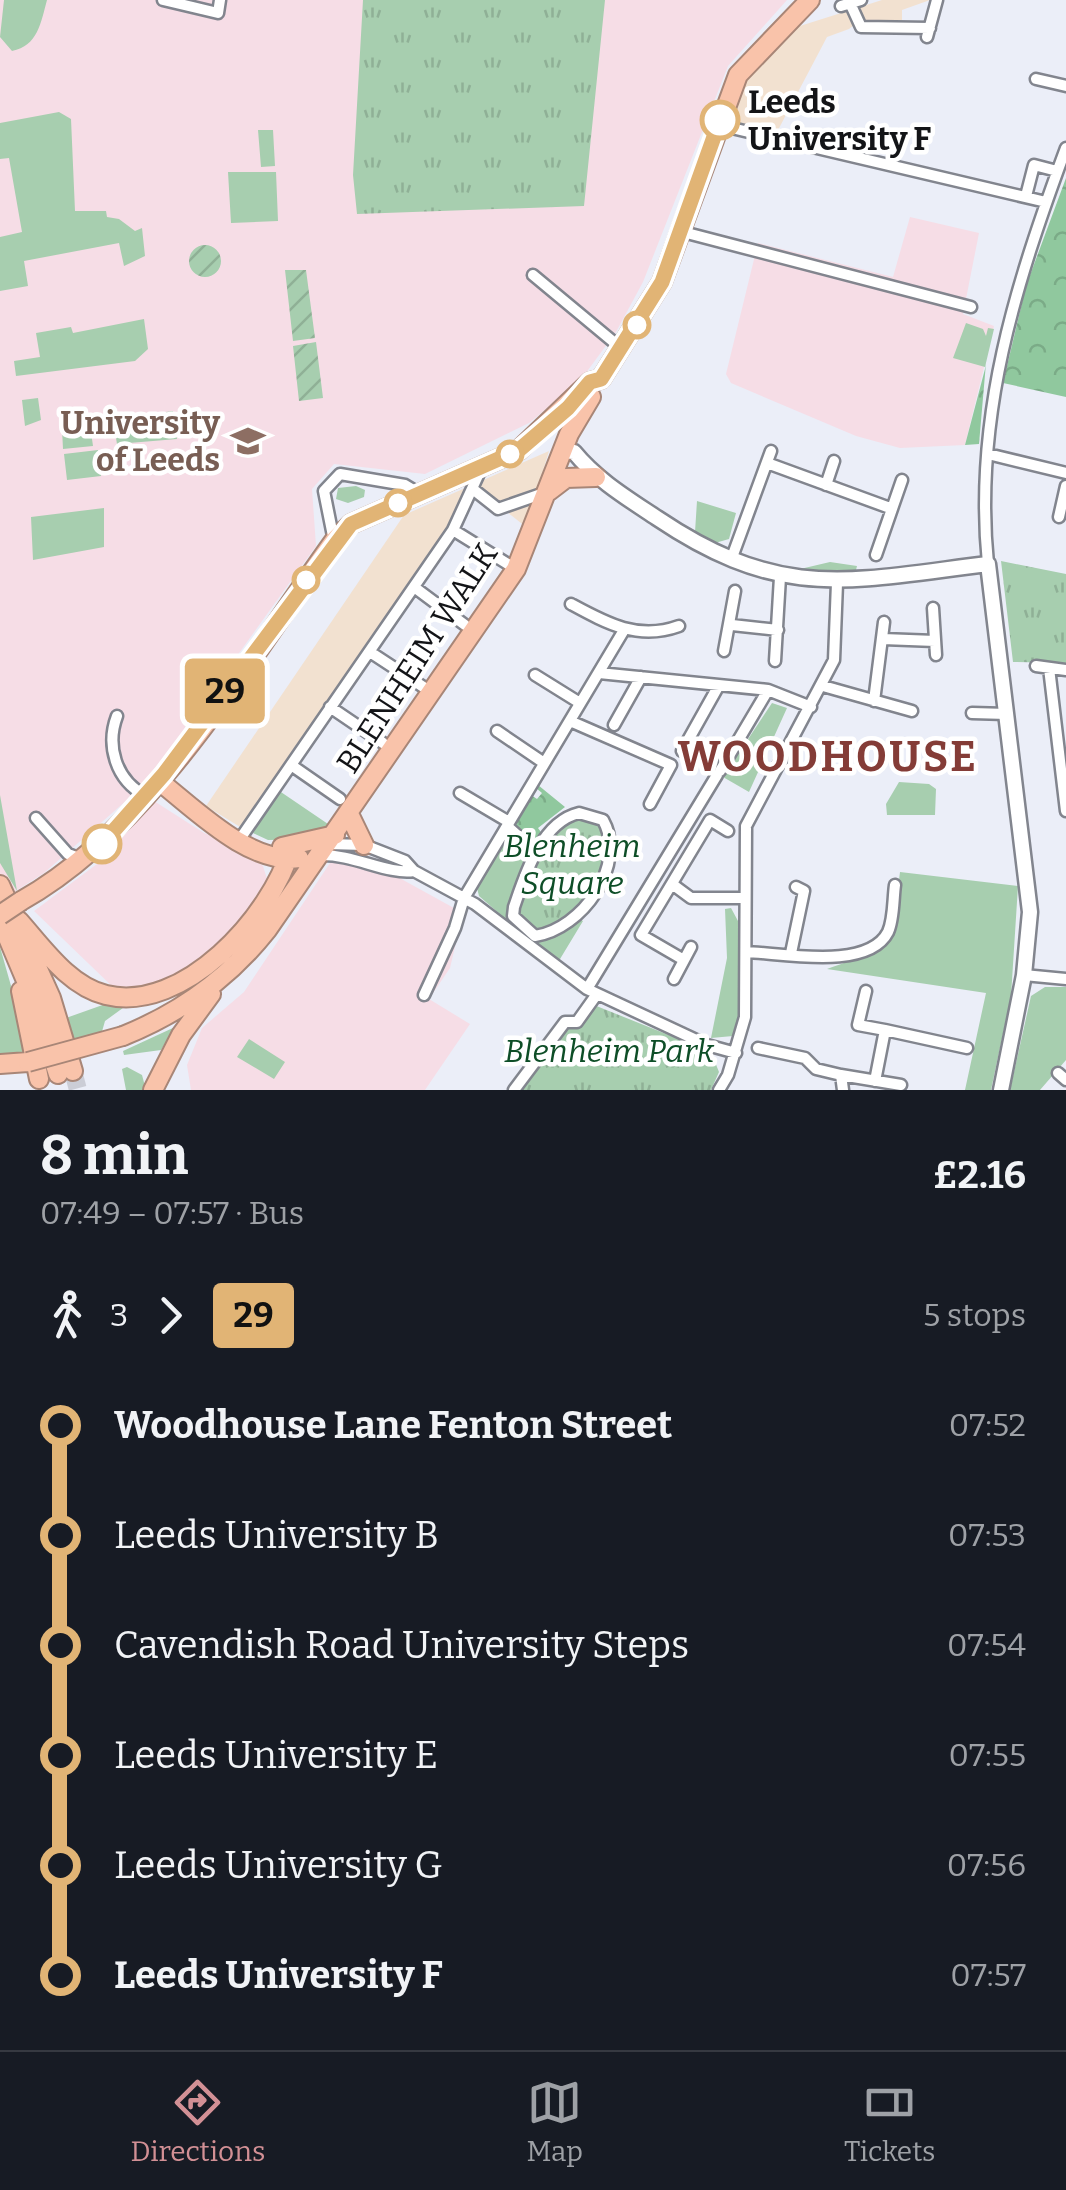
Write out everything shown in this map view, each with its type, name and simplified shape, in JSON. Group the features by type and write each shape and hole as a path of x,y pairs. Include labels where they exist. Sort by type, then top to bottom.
{"highway":[{"path":"519,450 590,382 601,379 622,348 662,282 718,125 748,62 810,0"},
{"name":"BLENHEIM WALK","path":"226,974 249,952 328,845 345,806 431,692 516,568 562,451 601,379"},
{"path":"556,418 551,432 562,451"},
{"path":"6,921 21,901 85,860 157,788 334,542 351,524 519,450 539,444 562,451"},
{"path":"549,491 566,478 596,477"},
{"path":"157,788 240,839 279,853 328,845"},
{"path":"345,806 364,845"},
{"path":"6,921 84,985 106,995 158,994 228,946 272,894 279,853"},
{"path":"272,894 272,870 279,853"},
{"path":"0,885 6,921 57,1075 6,921"},
{"path":"0,1064 28,1062 123,1036 170,1015 226,974"},
{"path":"153,1090 180,1036 226,974"}],"street":[{"path":"163,0 218,12 220,0"},
{"path":"851,3 861,27 928,32 937,0"},
{"path":"1036,79 1066,86"},
{"path":"718,125 1046,202"},
{"path":"1002,1090 1024,975 1030,912 988,564 984,520 988,454 996,368 1007,316 1066,148"},
{"path":"1026,196 1034,165 1057,172"},
{"path":"683,232 971,307"},
{"path":"533,274 622,348"},
{"path":"562,451 574,452 596,477 690,540 780,577 837,582 988,564"},
{"path":"731,560 771,451"},
{"path":"988,454 1066,473"},
{"path":"826,485 834,461"},
{"path":"767,464 890,508"},
{"path":"240,839 453,530 481,469"},
{"path":"334,542 324,491 340,474 405,485 420,494"},
{"path":"876,554 902,480"},
{"path":"1058,517 1066,486"},
{"path":"474,490 498,508 549,491"},
{"path":"453,530 516,568"},
{"path":"775,661 780,577"},
{"path":"719,1090 736,1053 746,1017 746,826 767,780 823,686 838,632 837,582"},
{"path":"414,587 465,624"},
{"path":"724,651 732,626 735,591"},
{"path":"571,604 624,630 664,632 679,626"},
{"path":"933,608 936,655"},
{"path":"874,701 884,622"},
{"path":"732,626 778,630"},
{"path":"424,995 455,928 464,898 624,630"},
{"path":"883,639 935,642"},
{"path":"370,652 431,692"},
{"path":"1036,666 1066,670"},
{"path":"1049,668 1066,811"},
{"path":"598,673 768,690 811,707"},
{"path":"535,675 580,703"},
{"path":"614,726 641,678"},
{"path":"682,751 720,686"},
{"path":"823,686 912,710"},
{"path":"514,1090 565,1022 577,1022 768,690"},
{"path":"330,708 383,744"},
{"path":"972,714 1007,714"},
{"path":"118,716 116,767 123,780 157,788"},
{"path":"570,721 671,765 650,804"},
{"path":"497,731 544,764"},
{"path":"291,765 345,806"},
{"path":"460,793 508,824 536,852"},
{"path":"571,814 603,820 609,830 606,880 573,915 540,936 524,929 513,916 536,852 571,814"},
{"path":"36,818 68,854 85,860"},
{"path":"684,960 642,935 710,820 728,832"},
{"path":"328,845 364,845 405,861 414,871 464,898 592,992 707,1045 736,1053"},
{"path":"328,845 402,873 414,871"},
{"path":"672,884 691,898 743,898"},
{"path":"746,952 850,956 878,944 890,929 894,885"},
{"path":"791,953 804,891 796,887"},
{"path":"674,979 690,948"},
{"path":"1024,975 1066,979"},
{"path":"866,991 858,1025 966,1048"},
{"path":"875,1081 885,1030"},
{"path":"758,1048 805,1058 816,1069 901,1085"},
{"path":"841,1075 842,1090"}],"shaded area":[{"name":"University of Leeds","path":"0,0 787,0 728,66 643,282 616,332 580,381 529,423 425,474 334,464 312,489 316,546 173,745 136,792 44,873 0,901"},
{"path":"882,0 930,0 902,10 902,20 860,20 827,37 777,132 726,120 742,82 782,37 800,26"},
{"path":"910,217 979,233 963,314 994,326 965,445 900,448 856,436 731,383 726,374 758,243 893,277"},
{"path":"549,451 526,527 478,489 465,514 245,830 206,806 404,515"},
{"path":"154,801 204,833 241,848 263,866 267,879 257,902 226,941 159,989 117,991 34,911 97,864"},
{"path":"332,860 385,870 463,913 450,968 429,999 470,1024 425,1090 191,1090 187,1065 202,1028 244,992"}],"green space":[{"path":"4,0 47,0 33,38 12,51 0,37"},
{"path":"363,0 605,0 584,206 357,214 353,175"},
{"path":"59,112 71,119 75,211 106,211 107,217 119,219 135,231 142,228 145,256 124,266 119,243 24,261 28,286 0,291 0,237 22,232 9,158 0,159 0,123"},
{"path":"258,130 273,130 275,166 261,167"},
{"path":"228,172 276,172 278,221 231,223"},
{"path":"1066,178 1066,397 1003,383 1026,286"},
{"path":"205,245 217,249 221,261 217,273 205,277 193,273 189,261 193,249"},
{"path":"285,270 306,270 315,338 293,341"},
{"path":"144,319 148,349 135,361 16,376 14,361 40,357 36,333 71,327 73,333"},
{"path":"966,323 983,329 986,336 988,328 994,329 985,367 953,358"},
{"path":"316,342 323,398 299,401 293,346"},
{"path":"986,363 979,444 965,445 985,369"},
{"path":"38,398 41,420 25,426 22,400"},
{"path":"173,411 177,439 117,444 113,420"},
{"path":"90,425 93,446 63,449 62,429"},
{"path":"98,450 101,476 67,480 64,454"},
{"path":"356,486 365,490 364,497 348,503 336,499 338,488"},
{"path":"697,501 736,513 729,539 715,543 695,532"},
{"path":"104,508 104,547 33,560 31,517"},
{"path":"1001,561 1066,574 1066,663 1013,662"},
{"path":"830,562 857,566 855,574 796,570"},
{"path":"772,703 787,708 749,792 723,777"},
{"path":"899,782 929,784 936,789 935,815 887,815 886,804"},
{"path":"538,785 565,807 538,828 543,835 537,847 510,828 531,795 537,799 542,793 536,788"},
{"path":"275,788 328,824 320,839 268,840 253,833"},
{"path":"0,795 17,891 0,863"},
{"name":"Blenheim Square","path":"572,815 592,816 607,831 604,880 572,914 540,935 514,916 537,852"},
{"path":"504,843 528,854 573,916 583,921 557,964 479,896 476,884"},
{"path":"900,872 1018,886 1011,996 991,1090 965,1090 986,993 827,969 867,954 886,938 895,914"},
{"path":"731,908 738,921 739,1026 733,1036 711,1038 727,958 725,909"},
{"path":"0,947 30,1053 0,1058"},
{"path":"1045,987 1066,987 1066,1060 1040,1090 1010,1090 1031,996"},
{"path":"111,1002 127,1005 105,1021 101,1035 72,1042 66,1018"},
{"name":"Blenheim Park","path":"594,1005 711,1052 719,1072 711,1090 517,1090 567,1024"},
{"path":"175,1027 161,1050 124,1055 123,1051"},
{"path":"249,1039 285,1062 274,1079 237,1057"},
{"path":"127,1067 142,1075 146,1090 126,1090 122,1069"}],"tunnel":[{"path":"73,1071 78,1090"}],"bus line":[{"name":"29","path":"102,844 164,774 351,524 519,450 568,408 590,382 601,379 662,282 720,120"}],"place":[{"name":"Leeds University F","path":"720,120"},
{"name":"University of Leeds","path":"248,441"}],"district":[{"name":"WOODHOUSE","path":"828,757"}]}
